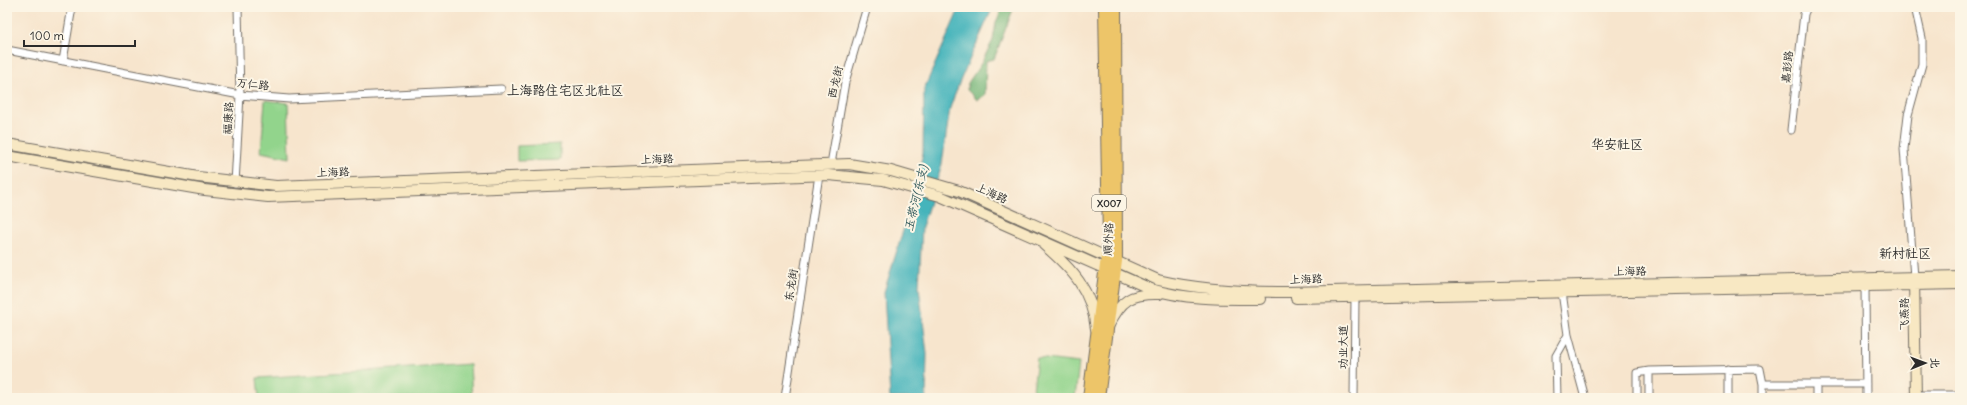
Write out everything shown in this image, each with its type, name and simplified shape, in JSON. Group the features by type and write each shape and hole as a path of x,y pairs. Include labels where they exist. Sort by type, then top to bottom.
{"main road":[{"name":"顺外路","path":"1089,398 1097,340 1111,265 1105,7"},
{"name":"顺外路","path":"1098,398 1108,328 1111,265 1115,7"},
{"name":"上海路","path":"7,144 235,183 276,186 849,164 891,171 959,191 1111,265 1151,289 1194,298 1238,299 1355,297 1865,286 1960,276"},
{"name":"上海路","path":"7,156 205,190 268,197 819,175 882,180 940,196 1036,238 1158,280 1180,285 1256,292 1915,281 1960,284"},
{"path":"1036,238 1064,263 1082,284 1092,310 1097,340"},
{"name":"飞燕路","path":"1915,281 1916,397"},
{"path":"1108,328 1117,309 1128,299 1138,295 1170,294"}],"street":[{"path":"63,61 72,7"},
{"name":"福康路","path":"235,183 240,95 238,7"},
{"name":"西龙街","path":"831,164 845,82 867,7"},
{"name":"嘉彭路","path":"1791,130 1804,14 1807,7"},
{"path":"1915,7 1922,38 1922,64 1908,115 1904,149 1915,281"},
{"name":"万仁路","path":"7,50 240,95 289,99 500,89"},
{"name":"东龙街","path":"785,398 819,175"},
{"path":"1865,286 1866,398"},
{"path":"1562,292 1568,335 1585,398"},
{"name":"功业大道","path":"1354,398 1355,297"},
{"path":"1557,398 1556,356 1568,335"},
{"path":"1637,398 1637,373 1649,371 1760,369 1763,384 1763,398"},
{"path":"1728,370 1728,398"},
{"path":"1649,371 1649,398"},
{"path":"1763,384 1866,384"},
{"path":"1816,384 1816,398"},
{"path":"1916,397 1960,395"}],"green space":[{"path":"1003,7 1014,7 994,59 986,61 985,95 977,100 967,90 968,83 982,62 993,40 996,22"},
{"path":"265,100 288,103 290,158 261,152"},
{"path":"560,144 560,160 517,161 517,146"},
{"path":"1037,358 1079,363 1075,398 1032,398"},
{"path":"470,364 472,398 259,398 257,378"}],"water":[{"name":"玉带河(东支)","path":"960,7 993,7 960,81 950,108 942,164 922,227 919,287 927,354 926,398 890,398 884,292 911,205 923,153 924,89"}],"district":[{"name":"上海路住宅区北社区","path":"565,90"},
{"name":"华安社区","path":"1617,144"},
{"name":"新村社区","path":"1905,253"}]}
